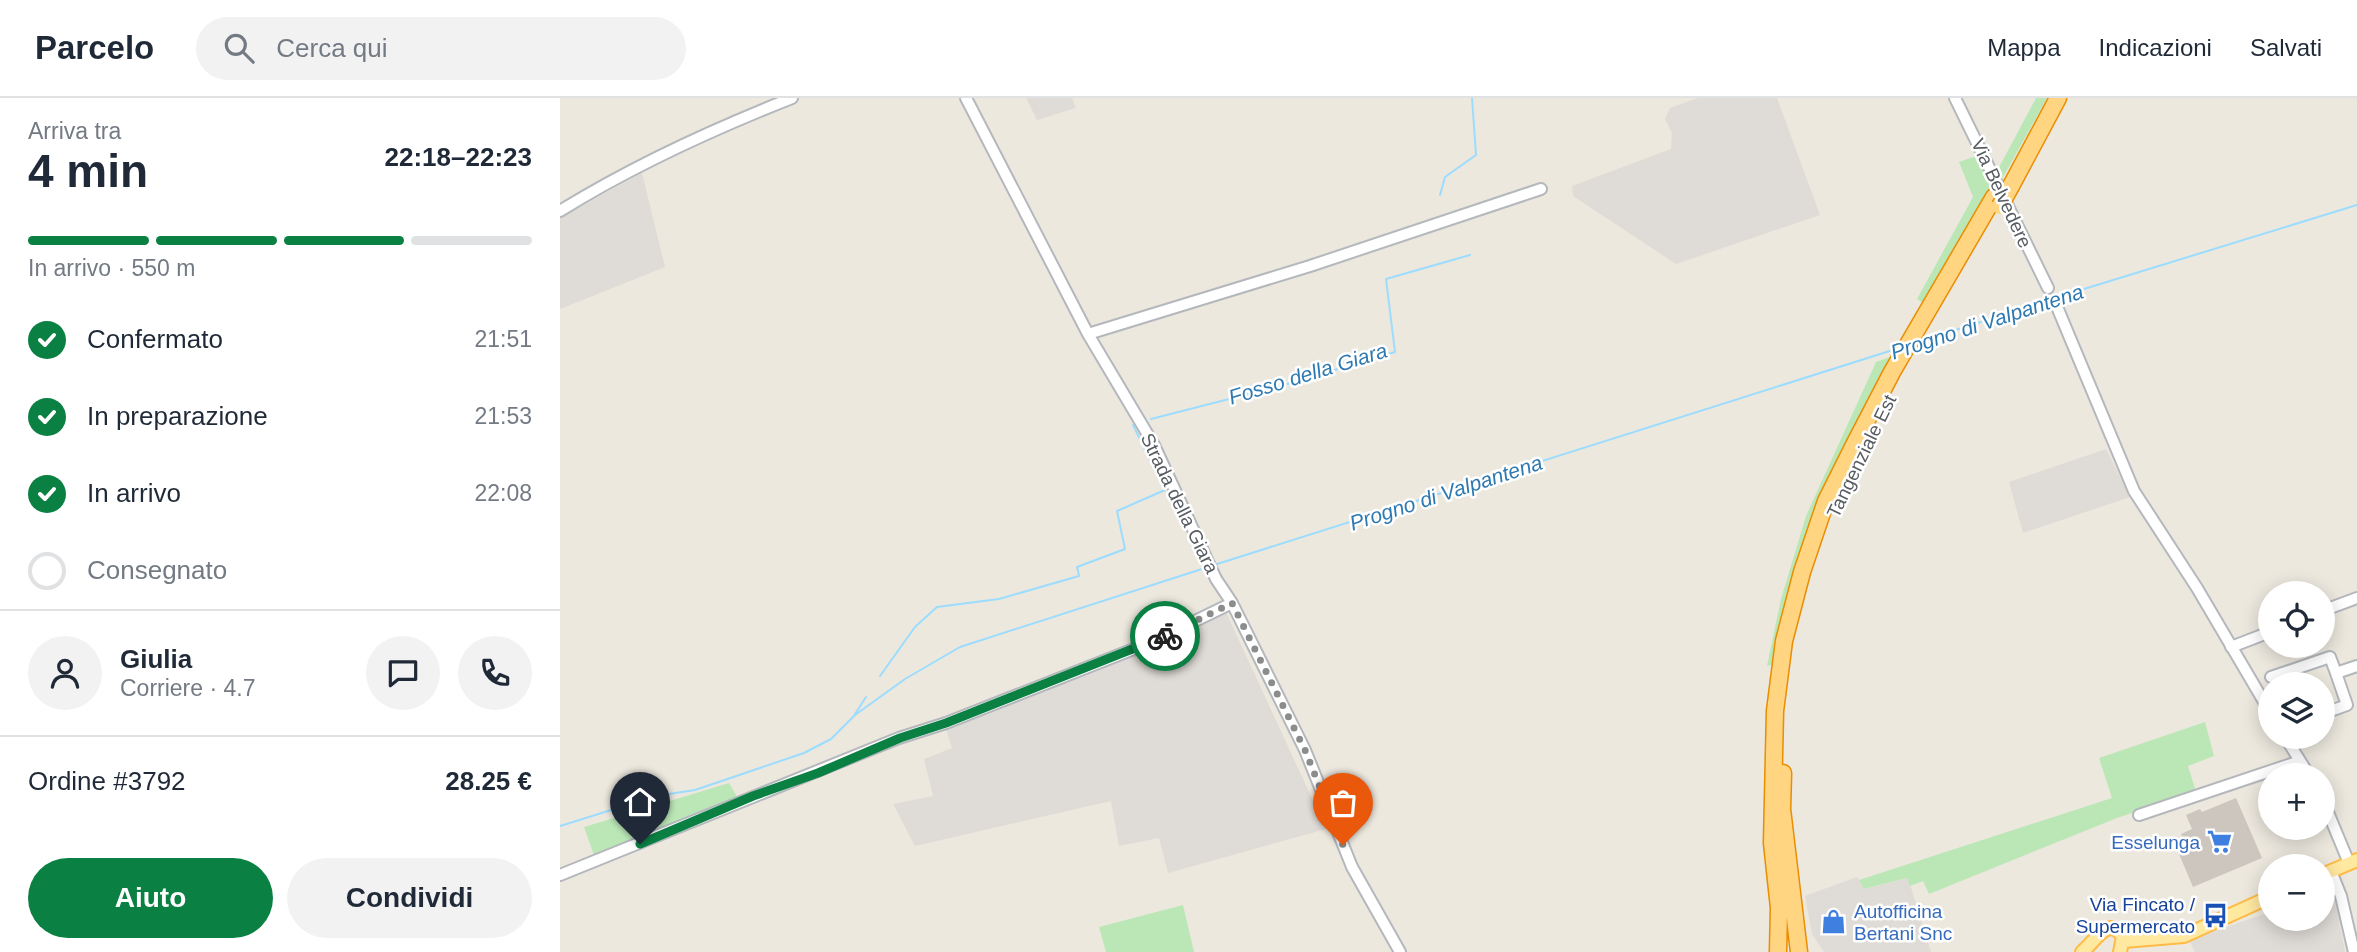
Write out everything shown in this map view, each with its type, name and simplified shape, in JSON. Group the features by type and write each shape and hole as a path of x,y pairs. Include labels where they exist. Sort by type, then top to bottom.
{"highway":[{"name":"Tangenziale Est","path":"2008,183 2047,98"},
{"name":"Tangenziale Est","path":"1777,802 1775,711 1784,641 1801,572 1826,501 1899,369 2058,98"},
{"path":"1777,802 1772,843 1779,908 1778,952"},
{"path":"1777,802 1791,952"},
{"path":"1777,802 1799,952"},
{"path":"1777,802 1802,931 1812,952"}],"main road":[{"path":"2335,870 2353,862"},
{"path":"2082,952 2102,931 2112,928 2122,933 2122,947 2184,936 2258,902"},
{"path":"2097,937 2101,952"}],"street":[{"path":"560,211 659,154 713,128 792,98"},
{"name":"Strada della Giara","path":"966,98 1088,334 1153,445 1216,579 1232,603 1305,750 1352,867 1400,952"},
{"name":"Via Belvedere","path":"1955,98 2048,288"},
{"path":"1088,334 1310,266 1541,189"},
{"path":"2056,304 2134,491 2258,692"},
{"path":"2335,606 2357,598"},
{"path":"560,875 900,738 946,723 1154,641 1232,603"},
{"path":"2231,647 2258,637"},
{"path":"2286,672 2330,657 2347,705 2335,709"},
{"path":"2336,673 2357,666"},
{"path":"2139,815 2300,761 2292,749"},
{"path":"2335,825 2353,862"},
{"path":"2335,886 2341,896 2354,952"}],"shaded area":[{"path":"1026,98 1072,98 1076,108 1037,120"},
{"path":"1698,98 1777,98 1820,215 1676,264 1573,196 1572,186 1671,149 1672,133 1665,119 1670,108"},
{"path":"642,173 665,267 560,309 560,218"},
{"path":"2106,449 2130,497 2023,533 2009,482"},
{"path":"1225,610 1326,829 1168,873 1159,838 1119,846 1111,801 915,846 893,804 933,796 924,759 952,748 946,729 994,712"},
{"path":"1857,877 1865,889 1908,878 1931,952 1824,952 1812,934 1805,896"},
{"path":"2335,900 2345,952 2195,952 2189,940 2258,916 2258,931 2335,931"}],"green space":[{"path":"2036,98 2047,98 2000,183 1996,173"},
{"path":"1979,155 1993,186 1925,304 1917,299 1973,197 1959,162"},
{"path":"1901,353 1855,434 1779,662 1767,666 1781,599 1806,516 1876,362"},
{"path":"2205,722 2214,756 2188,766 2196,792 2117,818 1929,894 1923,881 1910,886 1907,878 1864,889 1859,880 2112,798 2099,758"},
{"path":"729,783 739,800 595,858 584,827"},
{"path":"1183,905 1194,952 1106,952 1099,927"}],"building":[{"name":"Esselunga","path":"2236,798 2260,854 2258,854 2258,860 2193,887 2179,854 2188,850 2181,834 2192,829 2186,815 2200,809 2202,812"}],"waterway":[{"name":"Fosso della Giara","path":"1440,195 1445,177 1476,155 1472,98"},
{"name":"Progno di Valpantena","path":"2058,297 2357,205"},
{"name":"Fosso della Giara","path":"1151,419 1284,385 1395,352 1386,279 1470,255"},
{"name":"Progno di Valpantena","path":"1918,342 2053,299"},
{"name":"Progno di Valpantena","path":"1214,565 1896,349"},
{"name":"Fosso della Giara","path":"880,676 915,627 937,607 999,599 1079,576 1077,567 1125,549 1117,511 1165,490 1133,425"},
{"name":"Progno di Valpantena","path":"560,826 656,796 695,790 804,753 831,739 855,715 905,679 960,647 1205,568"},
{"name":"Fosso della Giara","path":"855,714 866,697"}],"way so far":[{"path":"1165,636 1232,603 1305,750 1343,845"}],"place":[{"name":"Esselunga","path":"2220,842"},
{"name":"Via Fincato / Supermercato","path":"2215,915"},
{"name":"Autofficina Bertani Snc","path":"1834,922"}],"route":[{"path":"640,844 753,796 849,761 867,751 998,703 1165,636"}]}
